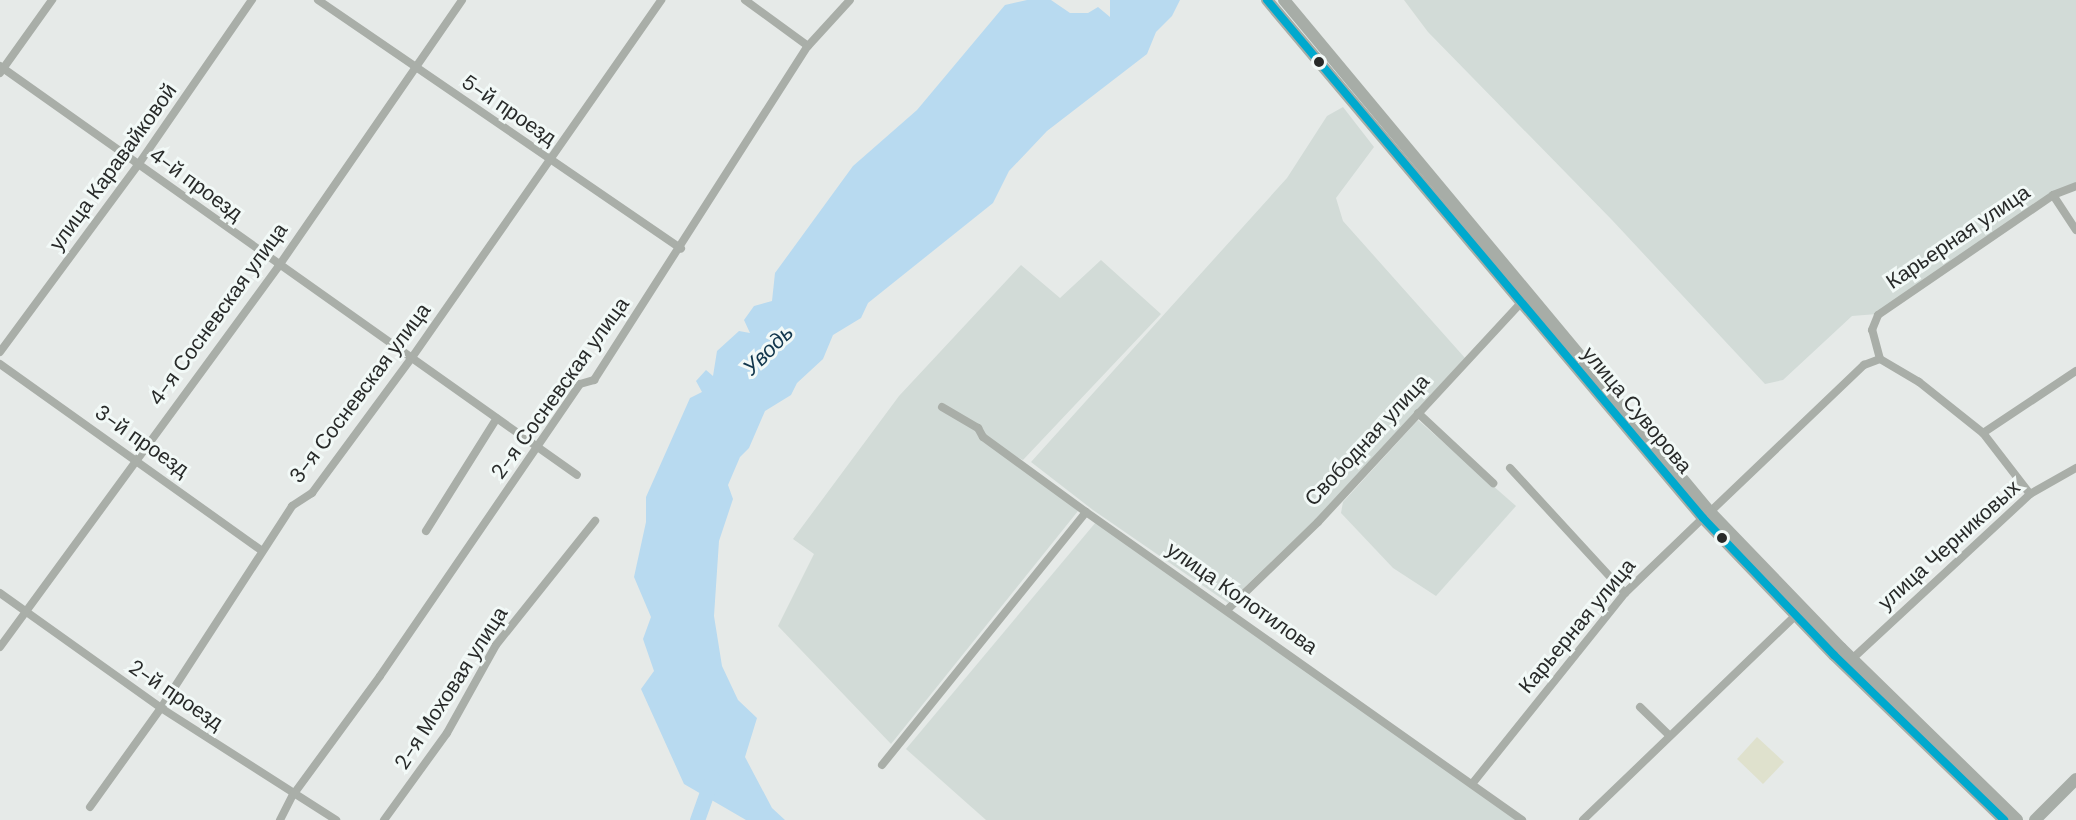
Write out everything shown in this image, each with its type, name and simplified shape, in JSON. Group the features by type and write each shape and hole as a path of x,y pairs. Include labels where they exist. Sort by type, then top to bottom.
{"main road":[{"name":"улица Суворова","path":"1267,0 1352,91 1531,295 1707,515 2017,820"},
{"name":"улица Суворова","path":"1284,0 1352,91 1521,303 1707,515 1796,615 2004,820"},
{"name":"Свободная улица","path":"1521,303 1531,295"},
{"path":"2035,820 2076,779"}],"street":[{"path":"1,69 52,0"},
{"name":"улица Каравайковой","path":"0,352 138,165 252,0"},
{"name":"5-й проезд","path":"318,0 681,249"},
{"name":"4-я Сосневская улица","path":"0,647 136,457 278,267 462,0"},
{"name":"3-я Сосневская улица","path":"90,807 161,708 261,550 292,506 312,493 413,356 661,0"},
{"path":"745,0 808,46"},
{"name":"2-я Сосневская улица","path":"280,820 293,795 580,384 594,380 681,249 700,210 808,46 850,0"},
{"name":"4-й проезд","path":"1,69 278,267 413,356 577,475"},
{"name":"Карьерная улица","path":"1472,784 1625,593 1864,365 1880,359 1872,330 1878,315 2053,195 2076,186"},
{"path":"2053,195 2076,230"},
{"name":"Свободная улица","path":"1228,609 1318,522 1521,303"},
{"path":"1880,359 1919,382 1983,433 2030,494"},
{"name":"3-й проезд","path":"0,364 136,457 261,550"},
{"path":"1983,433 2076,371"},
{"name":"улица Колотилова","path":"942,407 978,428 983,437 1086,512 1228,609 1522,820"},
{"path":"1418,413 1493,483"},
{"name":"2-я Сосневская улица","path":"426,531 497,418"},
{"path":"1510,468 1625,593"},
{"name":"улица Черниковых","path":"1852,659 2030,494 2076,468"},
{"path":"882,765 1086,512"},
{"name":"2-я Моховая улица","path":"384,820 447,733 496,645 595,521"},
{"name":"2-й проезд","path":"0,593 161,708 293,795 336,820"},
{"path":"1583,820 1796,615"},
{"path":"1640,707 1669,735"}],"shaded area":[{"path":"1404,0 2076,0 2076,183 1877,314 1852,316 1783,380 1765,384 1612,220 1428,32"},
{"path":"1343,107 1374,147 1336,198 1343,221 1465,358 1315,520 1228,603 1093,510 1031,462 1287,178 1327,116"},
{"path":"1101,260 1161,314 1023,460 992,444 1078,511 891,744 778,626 814,554 793,539 899,396 1021,265 1060,298"},
{"path":"1418,420 1516,506 1436,596 1393,568 1341,513 1343,502"},
{"path":"1096,522 1518,820 986,820 906,749"}],"green space":[{"path":"1757,737 1784,762 1763,784 1737,759"}],"water":[{"name":"Уводь","path":"1027,0 1051,0 1070,13 1088,13 1098,7 1110,17 1110,0 1180,0 1172,16 1156,32 1147,54 1047,131 1009,171 993,203 868,303 861,318 833,335 823,359 797,383 791,395 765,411 749,448 740,457 728,485 733,499 719,541 714,616 722,666 738,700 757,718 745,757 772,808 785,820 746,820 684,784 641,689 654,671 643,639 651,617 634,577 646,522 646,497 690,398 702,392 696,381 706,370 713,376 717,351 739,331 750,333 744,320 754,306 772,301 775,273 853,166 917,110 1005,5"}],"waterway":[{"path":"697,820 712,778"}],"transit line":[{"path":"1267,0 1703,518 1834,655 2004,820"}]}
